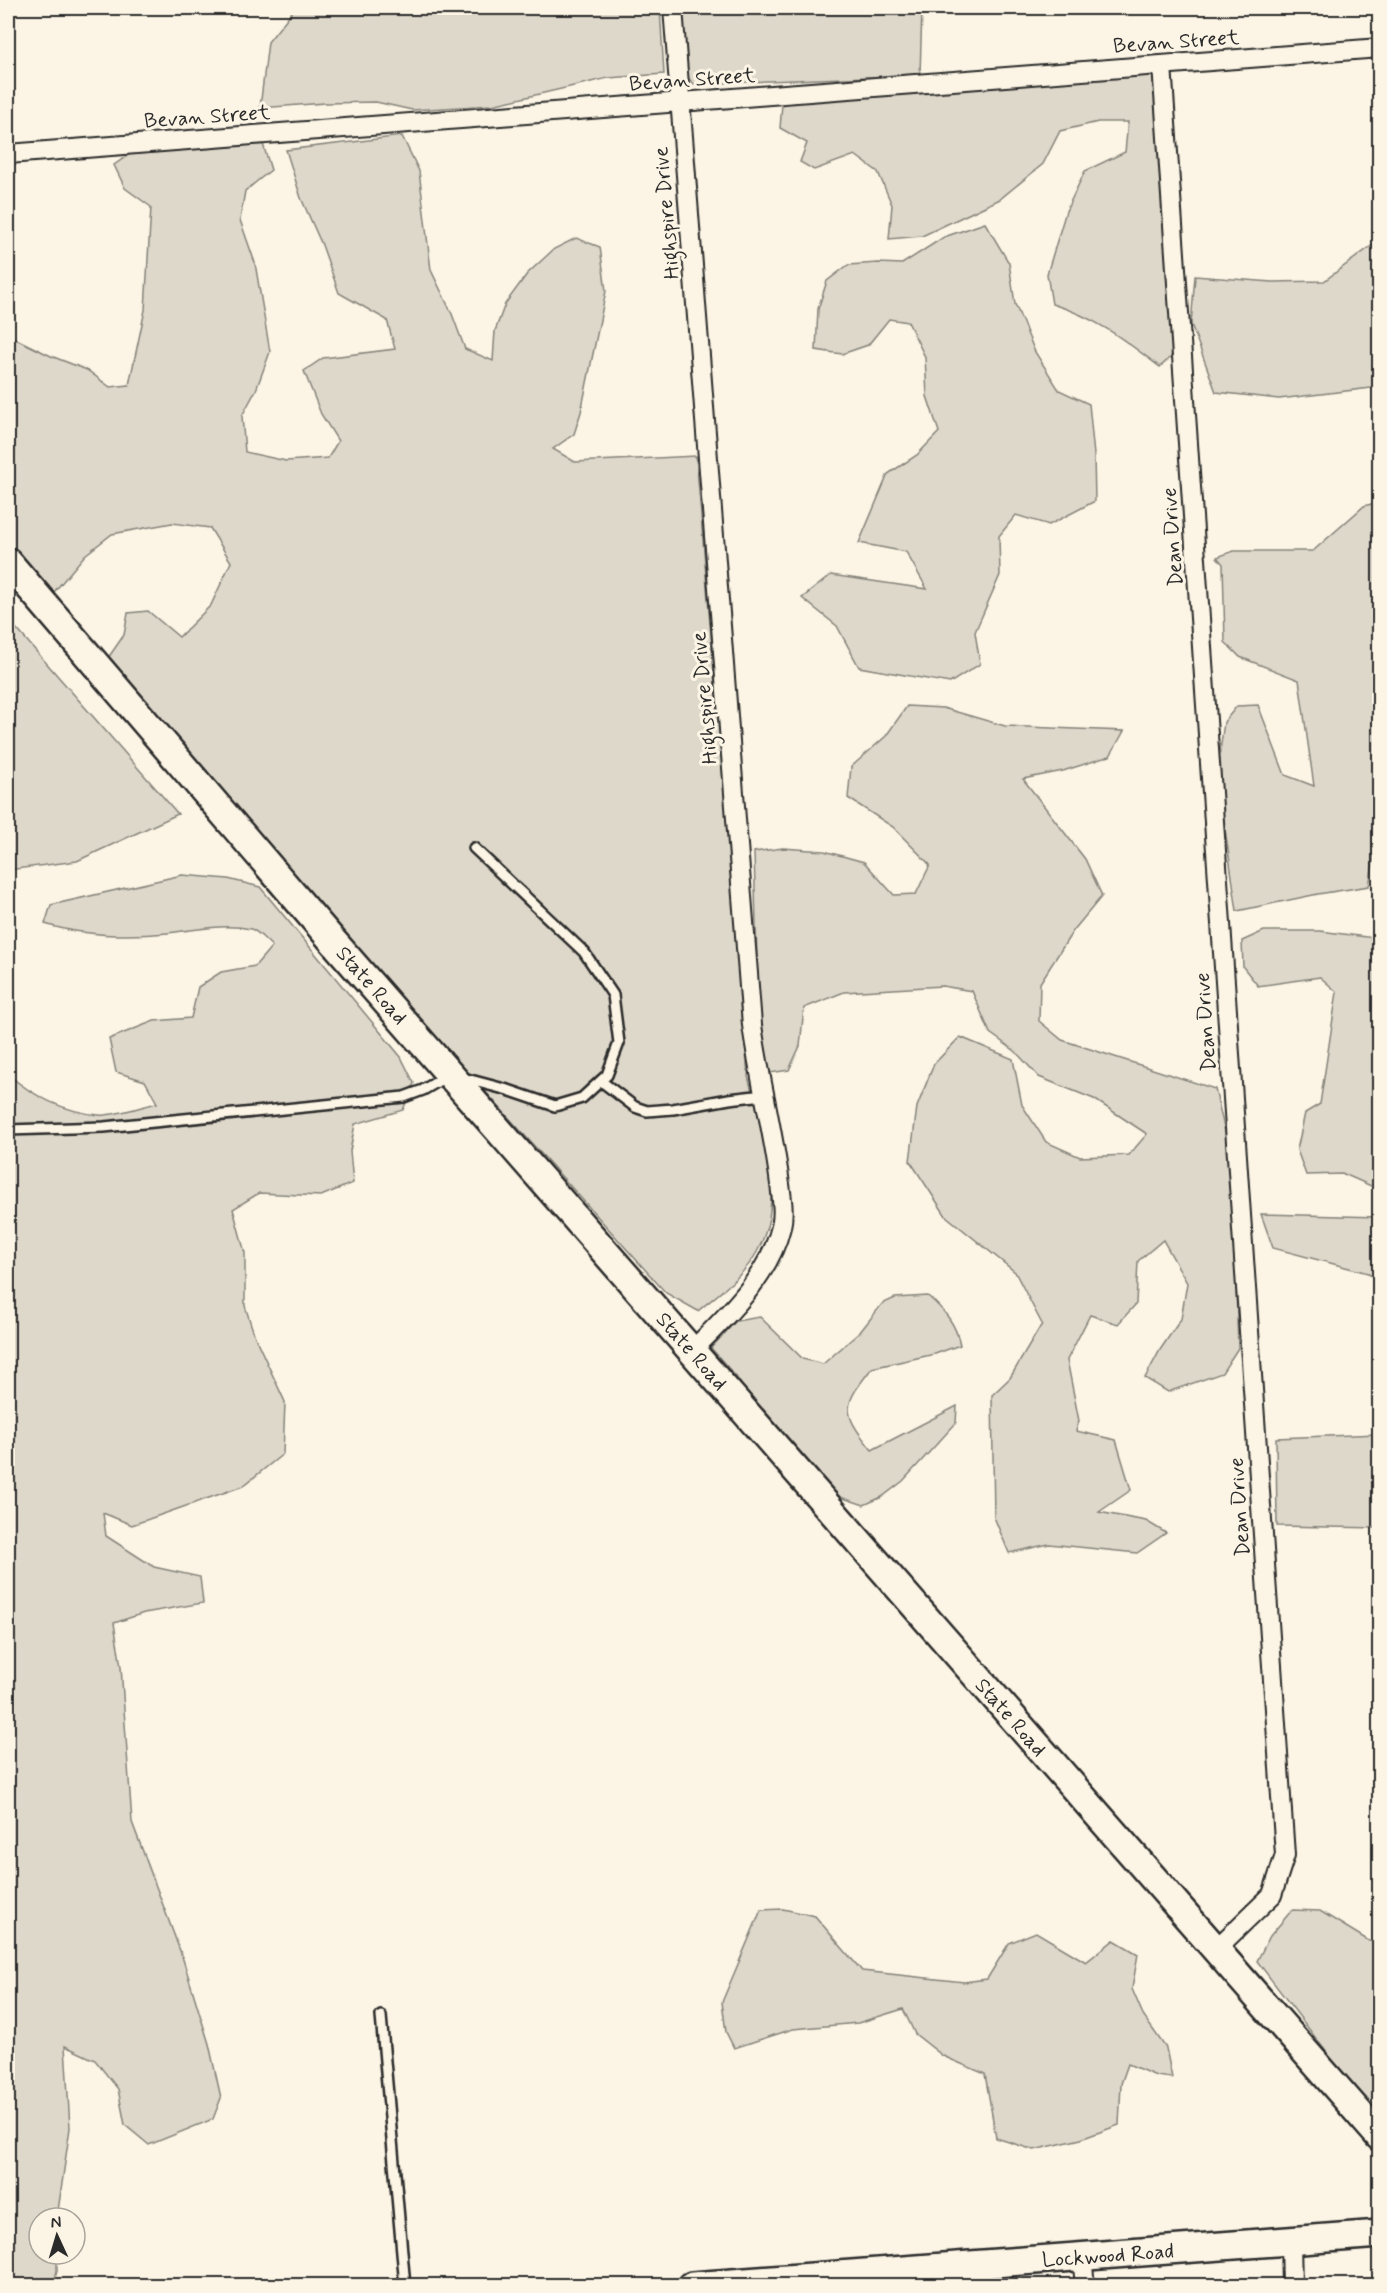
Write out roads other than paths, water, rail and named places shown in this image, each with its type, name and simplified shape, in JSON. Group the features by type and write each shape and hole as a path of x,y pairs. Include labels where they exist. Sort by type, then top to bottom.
{"street":[{"name":"Highspire Drive","path":"673,8 716,576 737,808 752,1025 774,1138 783,1215 781,1227 762,1271 735,1306 692,1351"},
{"name":"Bevan Street","path":"8,154 1380,48"},
{"name":"Dean Drive","path":"1162,65 1285,1855 1272,1895 1215,1950"},
{"name":"State Road","path":"8,562 450,1075 1380,2137"},
{"name":"Lockwood Road","path":"692,2286 1380,2234"},
{"path":"1291,2242 1292,2286"},
{"path":"1082,2256 1085,2286"}],"lane":[{"path":"8,1130 104,1127 404,1097 423,1090 450,1075 508,1090 555,1106 582,1098 607,1075 620,1042 613,995 584,952 474,848"},
{"path":"601,1081 635,1107 647,1111 764,1095"},
{"path":"381,2016 405,2286"}]}
